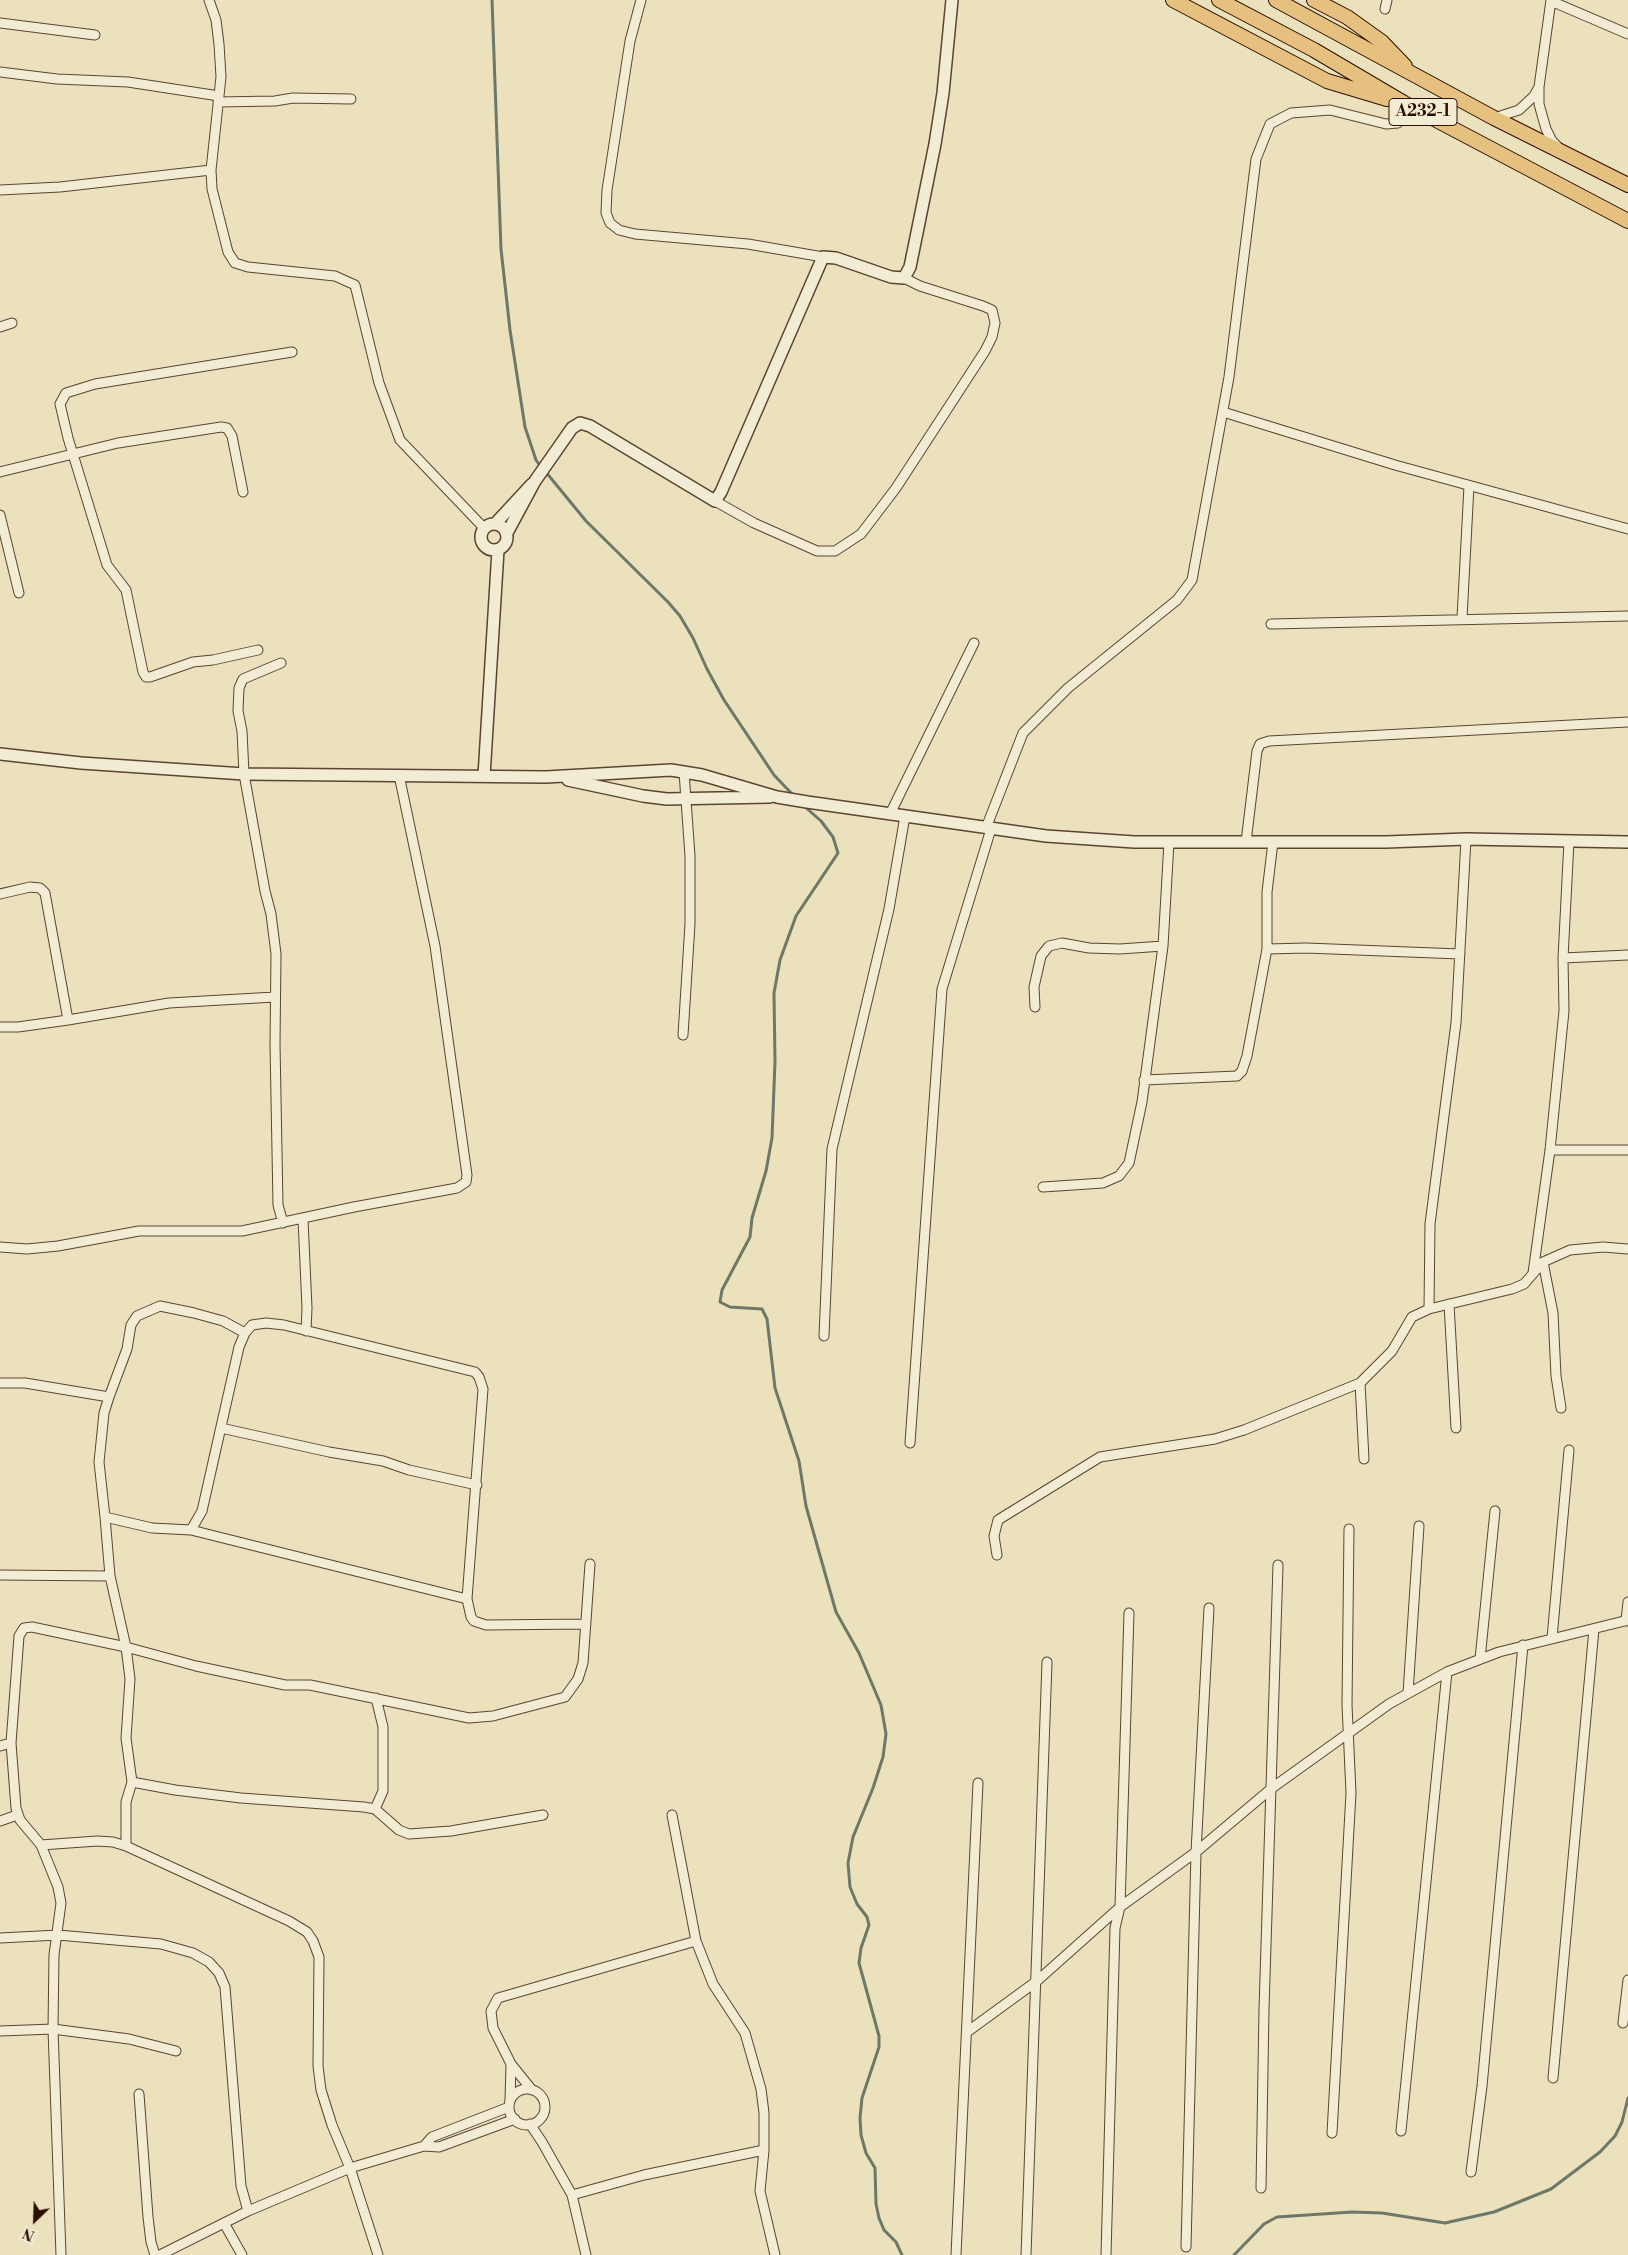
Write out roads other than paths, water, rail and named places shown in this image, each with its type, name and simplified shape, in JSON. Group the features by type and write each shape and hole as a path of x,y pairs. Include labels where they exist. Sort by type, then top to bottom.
{"highway":[{"path":"1173,0 1327,80 1408,105"},
{"name":"A232-1","path":"1219,0 1314,50 1408,105 1628,221"},
{"name":"A232-1","path":"1276,0 1494,118 1628,185"},
{"path":"1314,0 1347,17 1382,42 1414,75"}],"street":[{"path":"209,0 216,20 219,44 219,99 212,142 210,170 222,233 228,252 235,263 266,269 335,276 347,279 355,285 379,383 400,440 484,528"},
{"path":"535,481 495,524 484,528 481,536 483,544 490,549 498,550 505,545 507,533 535,481 572,428 580,423 597,430 716,501 762,526 817,551 835,550 861,534 896,488 992,337 995,323 992,310 920,286 904,278 890,277 836,258 748,244 635,234 619,230 610,223 606,213 607,190 630,41 641,0"},
{"path":"904,278 910,268 935,144 943,92 952,0"},
{"path":"1565,155 1552,141 1546,129 1539,104 1539,87 1551,1 1628,34"},
{"path":"0,23 95,35"},
{"path":"0,72 57,78 128,82 219,99 275,101 293,98 351,98"},
{"path":"1494,118 1519,110 1534,96 1539,87"},
{"path":"910,1443 942,989 989,829 1023,733 1068,688 1177,600 1192,580 1229,377 1256,159 1270,124 1290,112 1330,110 1386,124 1398,123 1408,105"},
{"path":"0,190 60,187 210,170"},
{"path":"716,501 823,257"},
{"path":"0,326 12,323"},
{"path":"258,650 214,660 193,662 150,677 146,676 143,672 126,590 107,565 68,438 60,404 66,393 95,384 292,352"},
{"path":"1223,412 1469,486 1628,529"},
{"path":"0,472 118,443 221,427 227,428 235,445 243,492"},
{"path":"1462,618 1469,486"},
{"path":"0,515 19,593"},
{"path":"495,524 503,526 507,533"},
{"path":"484,776 498,550"},
{"path":"1271,624 1462,618 1628,616"},
{"path":"890,814 974,643"},
{"path":"281,663 243,679 239,688 238,711 242,731 244,774 265,891 271,914 276,954 278,1205 283,1223"},
{"path":"1246,842 1257,751 1260,744 1269,741 1628,722"},
{"path":"0,754 81,763 244,774 546,777 656,770 684,772 777,797 1046,836 1170,842 1386,842 1466,839 1628,842"},
{"path":"683,1035 690,924 690,856 684,772"},
{"path":"0,1246 28,1248 58,1246 140,1232 242,1231 457,1188 466,1182 467,1175 436,946 399,775"},
{"path":"546,777 643,796 687,800 777,797"},
{"path":"824,1336 832,1149 889,909 905,816"},
{"path":"1429,1309 1430,1224 1456,1023 1466,839"},
{"path":"1533,1274 1550,1150 1564,1011 1563,958 1569,841"},
{"path":"1043,1187 1103,1183 1119,1176 1129,1163 1142,1102 1163,946 1170,842"},
{"path":"1144,1080 1237,1076 1242,1071 1267,949 1267,892 1273,842"},
{"path":"0,894 30,887 40,888 45,893 68,1020"},
{"path":"1035,1007 1034,987 1041,956 1048,946 1062,943 1090,948 1120,949 1163,946"},
{"path":"1267,949 1306,948 1460,954"},
{"path":"1563,958 1628,956"},
{"path":"0,1027 18,1027 68,1020 169,1003 275,997"},
{"path":"1550,1150 1628,1150"},
{"path":"303,1219 307,1308 306,1332"},
{"path":"997,1555 994,1536 998,1520 1100,1457 1215,1439 1244,1430 1360,1383 1392,1351 1412,1316 1429,1309 1512,1289 1524,1284 1543,1262 1570,1250 1603,1247 1628,1249"},
{"path":"1543,1262 1553,1313 1556,1376 1561,1408"},
{"path":"1449,1304 1456,1428"},
{"path":"126,1846 126,1802 132,1782 126,1738 130,1679 126,1648 110,1576 99,1462 104,1413 127,1349 131,1325 137,1316 160,1306 168,1307 223,1321 245,1333"},
{"path":"191,1530 202,1510 239,1347 245,1333 252,1325 266,1323 475,1372 483,1389 467,1600 471,1617 486,1625 586,1624"},
{"path":"0,1383 26,1384 109,1397"},
{"path":"1360,1383 1364,1459"},
{"path":"221,1428 329,1452 383,1461 409,1470 477,1485"},
{"path":"1552,1638 1569,1450"},
{"path":"1480,1658 1495,1511"},
{"path":"105,1517 152,1528 191,1530 467,1600"},
{"path":"1408,1693 1419,1526"},
{"path":"1332,2134 1351,1793 1347,1677 1349,1529"},
{"path":"61,2255 53,2029 54,1955 61,1903 58,1887 41,1844 17,1815 11,1743 19,1636 24,1628 32,1627 285,1685 310,1685 469,1718 493,1716 565,1697 578,1680 583,1663 590,1564"},
{"path":"1261,2188 1264,2009 1278,1565"},
{"path":"0,1575 110,1576"},
{"path":"968,2032 1037,1981 1120,1907 1196,1852 1272,1788 1349,1732 1408,1693 1447,1672 1480,1658 1523,1644 1627,1621 1628,1602"},
{"path":"1186,2246 1196,1852 1209,1608"},
{"path":"1106,2255 1115,1928 1120,1907 1129,1613"},
{"path":"1553,2078 1594,1629"},
{"path":"1471,2172 1482,2086 1523,1644"},
{"path":"1026,2255 1047,1662"},
{"path":"1401,2131 1447,1672"},
{"path":"375,1809 383,1791 383,1727 376,1698"},
{"path":"0,1746 11,1743"},
{"path":"132,1782 175,1790 241,1798 346,1805 375,1809 399,1830 408,1834 451,1831 543,1815"},
{"path":"956,2255 968,2032 978,1783"},
{"path":"0,1821 17,1815"},
{"path":"672,1815 696,1941 713,1984 745,2033 761,2089 764,2113 764,2150 760,2191 775,2255"},
{"path":"41,1844 98,1841 126,1846 289,1921 307,1932 313,1940 319,1957 318,2058 321,2090 335,2132 350,2168 378,2255"},
{"path":"0,1938 58,1935 161,1944 193,1953 209,1962 219,1973 225,1987 241,2186 248,2211"},
{"path":"532,2090 511,2064 493,2028 491,2011 498,1998 696,1941"},
{"path":"1623,2023 1628,1980"},
{"path":"0,2031 53,2029 129,2039 176,2051"},
{"path":"511,2064 510,2104 515,2119 519,2122 530,2124 535,2123 543,2116"},
{"path":"424,2146 432,2137 510,2104 516,2093 526,2089 537,2092 544,2100 542,2142"},
{"path":"139,2094 150,2242 155,2255"},
{"path":"160,2255 248,2211 350,2168 424,2146 439,2147 515,2119"},
{"path":"530,2124 572,2195 586,2255"},
{"path":"572,2195 644,2176 764,2150"},
{"path":"224,2223 242,2255"}],"waterway":[{"path":"492,0 501,249 510,330 525,427 536,460 541,467"},
{"path":"545,471 586,521 680,616 724,700 774,775 793,795"},
{"path":"803,805 821,821 833,837 838,853 796,916 780,960 774,993 775,1062 772,1138 766,1171 752,1218 750,1237 722,1290 720,1302 730,1307 762,1309 767,1319 775,1388 799,1461 806,1506 836,1612 859,1653 881,1705 886,1734 883,1757 873,1788 853,1837 848,1863 850,1887 857,1904 867,1917 869,1925 861,1948 859,1963 879,2036 879,2047 862,2098 861,2135 866,2153 875,2168 876,2204 879,2218 884,2230 896,2242 902,2255"},
{"path":"1234,2255 1264,2224 1277,2217 1352,2212 1382,2213 1445,2223 1494,2212 1551,2189 1600,2152 1615,2136 1622,2122 1628,2098"}]}
